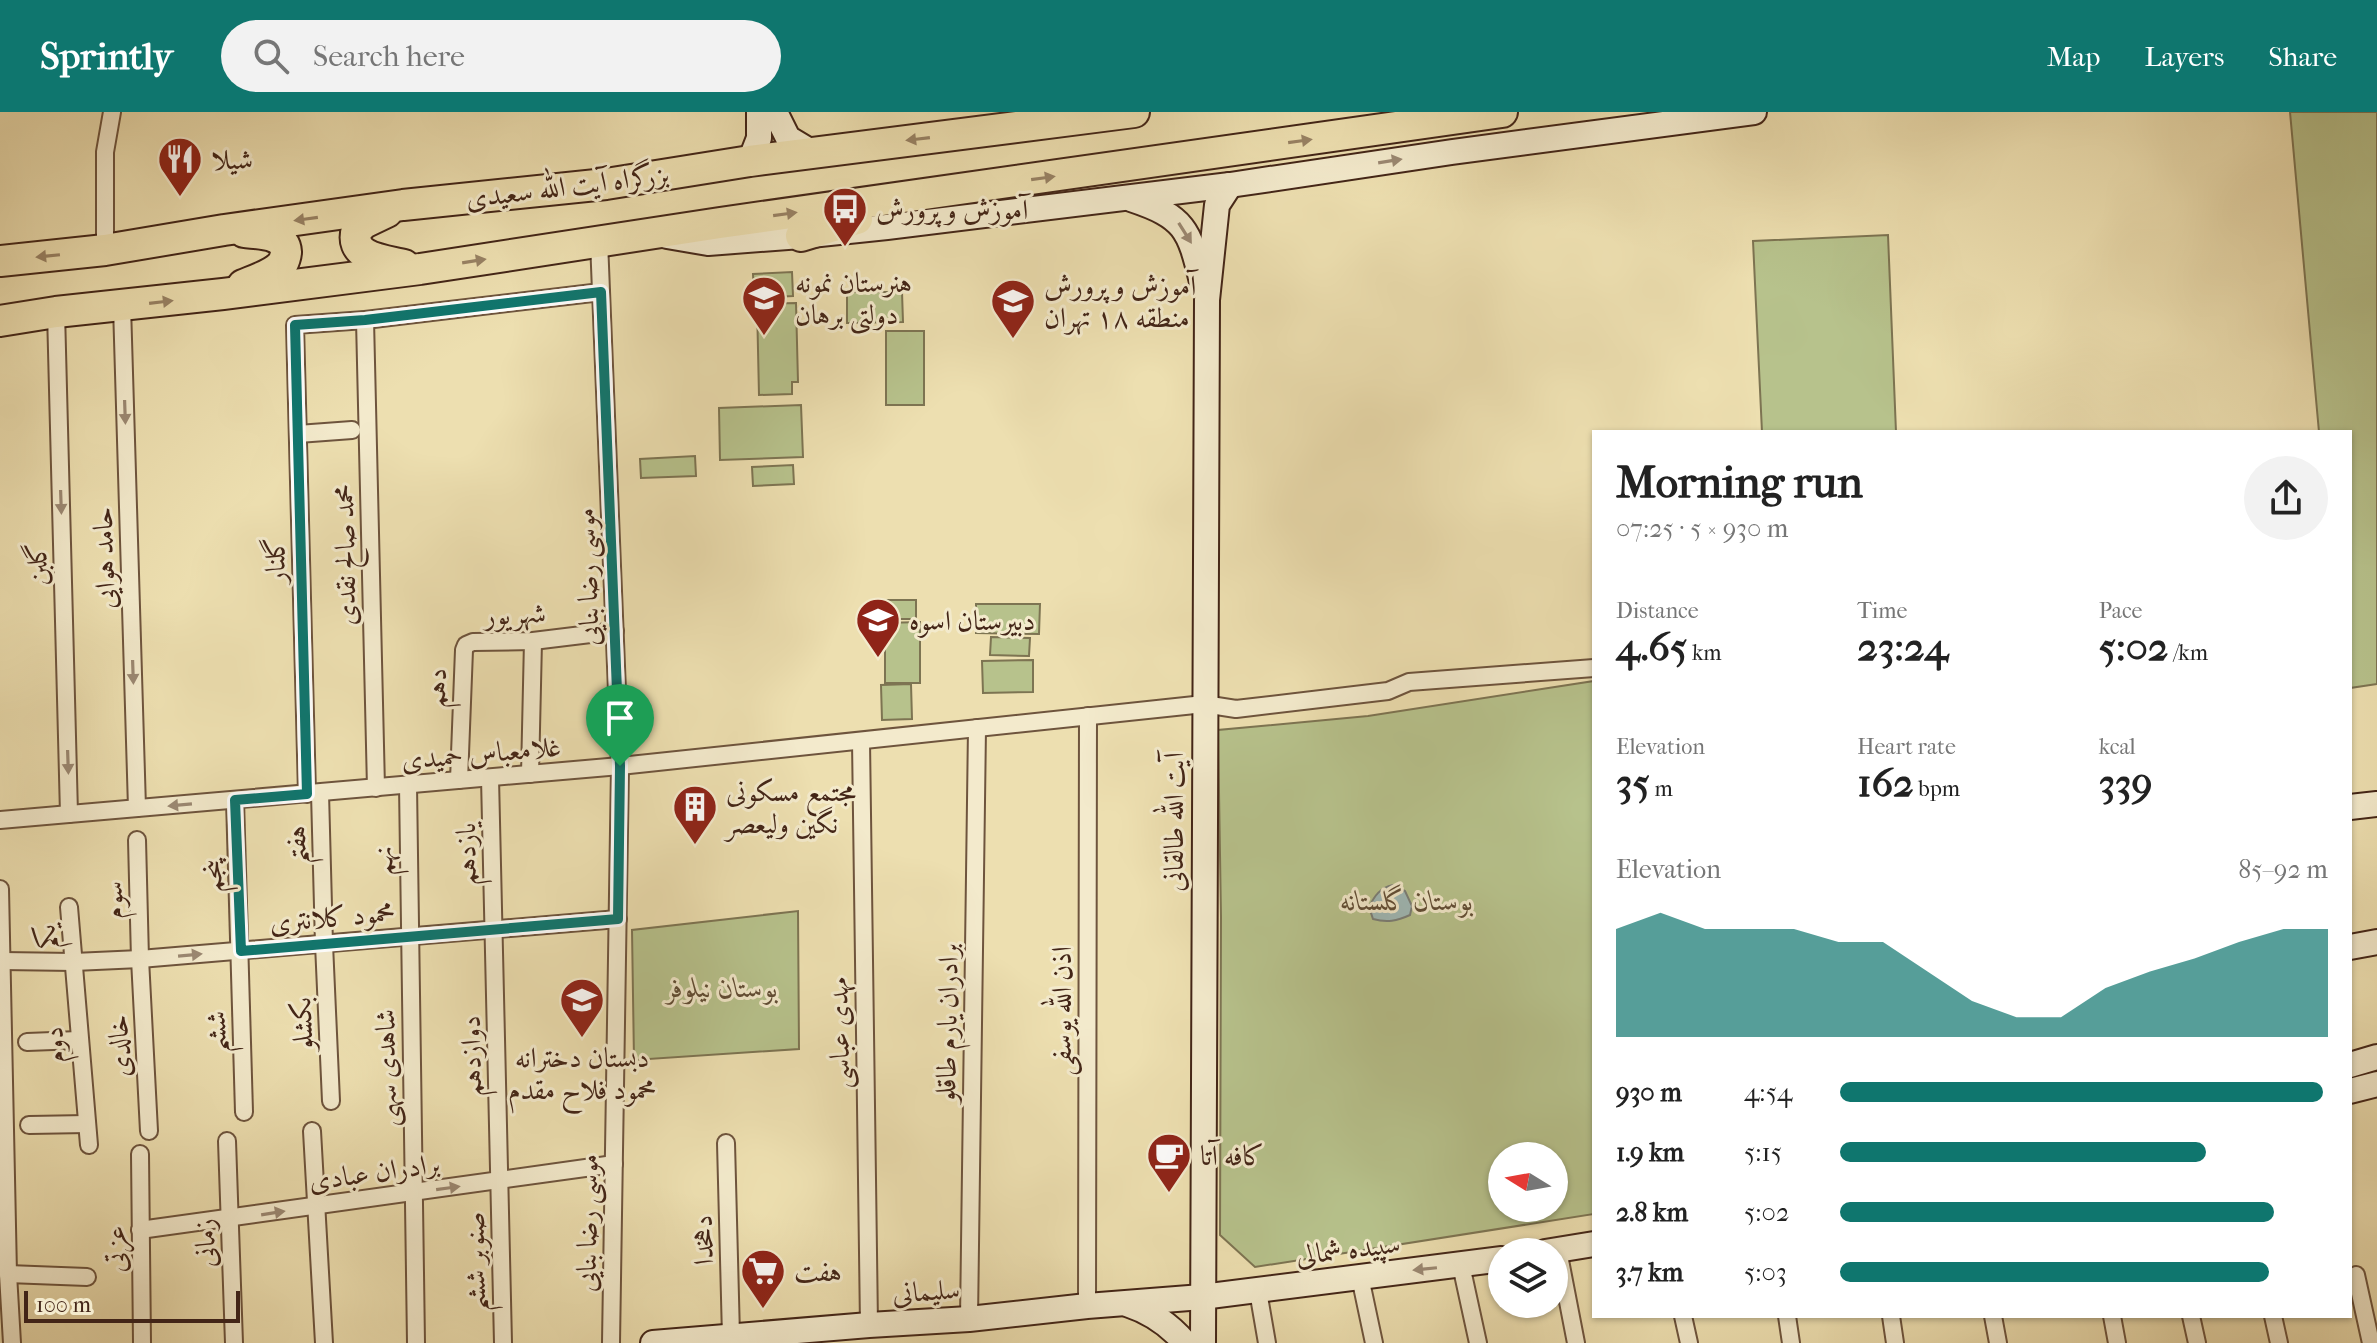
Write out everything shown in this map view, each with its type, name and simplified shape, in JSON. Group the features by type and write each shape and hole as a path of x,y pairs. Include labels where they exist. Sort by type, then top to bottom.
{"highway":[{"name":"بزرگراه آیت الله سعیدی","path":"0,261 105,250 403,205 606,184 750,161 1134,112"},
{"name":"بزرگراه آیت الله سعیدی","path":"0,321 420,269 720,223 1502,112"},
{"path":"801,236 937,194"},
{"path":"403,205 364,223 357,229 356,244 361,252 374,258 420,269"},
{"path":"223,294 271,271 283,263 286,255 281,241 272,235 224,230"}],"main road":[{"name":"بزرگراه آیت الله سعیدی","path":"653,234 708,243 801,236 1230,185 1754,112"},
{"path":"750,161 767,115 788,138 813,153"},
{"name":"آیت الله طالقانی","path":"1203,1343 1207,300 1217,205 1230,185"},
{"name":"آیت الله طالقانی","path":"1127,198 1158,208 1182,225 1197,258 1207,300"},
{"path":"2352,807 2377,804"},
{"path":"2352,947 2377,942"},
{"path":"2352,1064 2377,1057"},
{"path":"2352,1090 2377,1084"},
{"path":"1568,1248 1592,1244"},
{"name":"سپیده شمالی","path":"1202,1297 1488,1261"},
{"name":"سلیمانی","path":"653,1343 969,1319 1202,1297"},
{"path":"1125,1303 1165,1323 1185,1343"}],"street":[{"path":"105,250 105,152 112,112"},
{"name":"موسی رضا بنایی","path":"599,241 620,766 611,1343"},
{"path":"365,320 601,292"},
{"name":"حامد هوایی","path":"122,306 137,808"},
{"name":"گلبن","path":"56,312 69,814"},
{"name":"گلنار","path":"314,793 295,325 365,320"},
{"name":"محمد صالح نقدی","path":"365,320 376,788"},
{"path":"298,434 352,430"},
{"name":"شهریور","path":"466,645 615,631"},
{"path":"530,774 533,641"},
{"name":"دهم","path":"459,780 466,645"},
{"name":"غلامعباس حمیدی","path":"0,820 620,766 1204,704 1236,709 1388,691 1409,682 1592,668"},
{"name":"اذن الله یوسفی","path":"1087,1306 1088,716"},
{"name":"برادران یارم طاقلو","path":"969,1319 977,728"},
{"name":"مهدی عباسی","path":"861,741 869,1325"},
{"name":"یازدهم","path":"490,778 494,929"},
{"name":"نهم","path":"408,785 410,936"},
{"name":"هفتم","path":"314,793 324,944"},
{"name":"پنجم","path":"235,800 241,951"},
{"name":"سوم","path":"137,840 140,959"},
{"path":"0,889 3,1196 12,1343"},
{"name":"یکم","path":"69,907 74,962"},
{"name":"محمود کلانتری","path":"2,961 140,959 618,919"},
{"name":"دوازدهم","path":"494,929 499,1181"},
{"name":"شاهدی سهی","path":"410,936 416,1343"},
{"name":"بکشلو","path":"324,944 331,1101"},
{"name":"ششم","path":"241,951 244,1112"},
{"name":"خالدی","path":"140,959 149,1131"},
{"name":"دوم","path":"74,962 89,1145"},
{"path":"27,1042 79,1040"},
{"path":"29,1125 87,1124"},
{"path":"312,1131 324,1343"},
{"name":"زمانی","path":"227,1141 234,1343"},
{"name":"دهخدا","path":"726,1143 731,1336"},
{"name":"عزتی","path":"140,1154 142,1343"},
{"name":"برادران عبادی","path":"140,1230 614,1164"},
{"name":"صنوبر ششم","path":"499,1181 503,1343"},
{"path":"1461,1265 1478,1343"},
{"path":"8,1274 87,1277"},
{"path":"2356,1275 2371,1343"},
{"path":"1360,1277 1374,1343"},
{"path":"1258,1291 1267,1343"},
{"path":"1568,1312 1576,1343"},
{"path":"1683,1318 1689,1343"},
{"path":"1787,1318 1791,1343"},
{"path":"1891,1318 1895,1343"},
{"path":"1993,1318 1998,1343"},
{"path":"2112,1318 2117,1343"},
{"path":"2191,1318 2197,1343"},
{"path":"2273,1318 2279,1343"}],"green space":[{"path":"2290,112 2377,112 2377,684 2352,688 2352,430 2319,430"},
{"path":"1888,235 1896,430 1762,430 1753,241"},
{"path":"792,272 793,296 754,298 753,274"},
{"path":"847,292 902,292 903,322 847,323"},
{"path":"796,303 798,382 792,382 792,394 759,395 757,304"},
{"path":"886,331 924,331 924,405 886,405"},
{"path":"801,405 803,457 720,460 719,408"},
{"path":"695,456 696,476 641,478 640,459"},
{"path":"793,465 794,484 753,486 752,467"},
{"path":"882,600 916,600 916,619 882,619"},
{"path":"976,604 1040,604 1039,634 976,633"},
{"path":"920,622 920,683 885,683 885,623"},
{"path":"991,637 1030,638 1029,656 990,655"},
{"path":"1033,660 1033,692 983,693 982,661"},
{"name":"بوستان گلستانه","path":"1592,681 1592,1214 1568,1218 1568,1142 1488,1142 1488,1222 1543,1222 1255,1267 1220,1235 1218,730 1368,716"},
{"path":"911,684 912,719 882,720 881,685"},
{"name":"بوستان نیلوفر","path":"798,911 799,1049 634,1060 632,930"}],"water":[{"path":"1393,885 1405,891 1412,906 1410,915 1392,921 1373,919 1369,907 1373,899 1381,890"}],"place":[{"name":"شیلا","path":"180,198"},
{"name":"آموزش و پرورش","path":"845,248"},
{"name":"هنرستان نمونه دولتی برهان","path":"764,337"},
{"name":"آموزش و پرورش منطقه ۱۸ تهران","path":"1013,340"},
{"name":"دبیرستان اسوه","path":"878,659"},
{"name":"مجتمع مسکونی نگین ولیعصر","path":"695,846"},
{"name":"دبستان دخترانه محمود فلاح مقدم","path":"582,1039"},
{"name":"کافه آتا","path":"1169,1194"},
{"name":"هفت","path":"763,1310"}],"route":[{"path":"601,292 620,766 618,919 241,951 235,800 307,794 295,325 365,320 601,292"}]}
